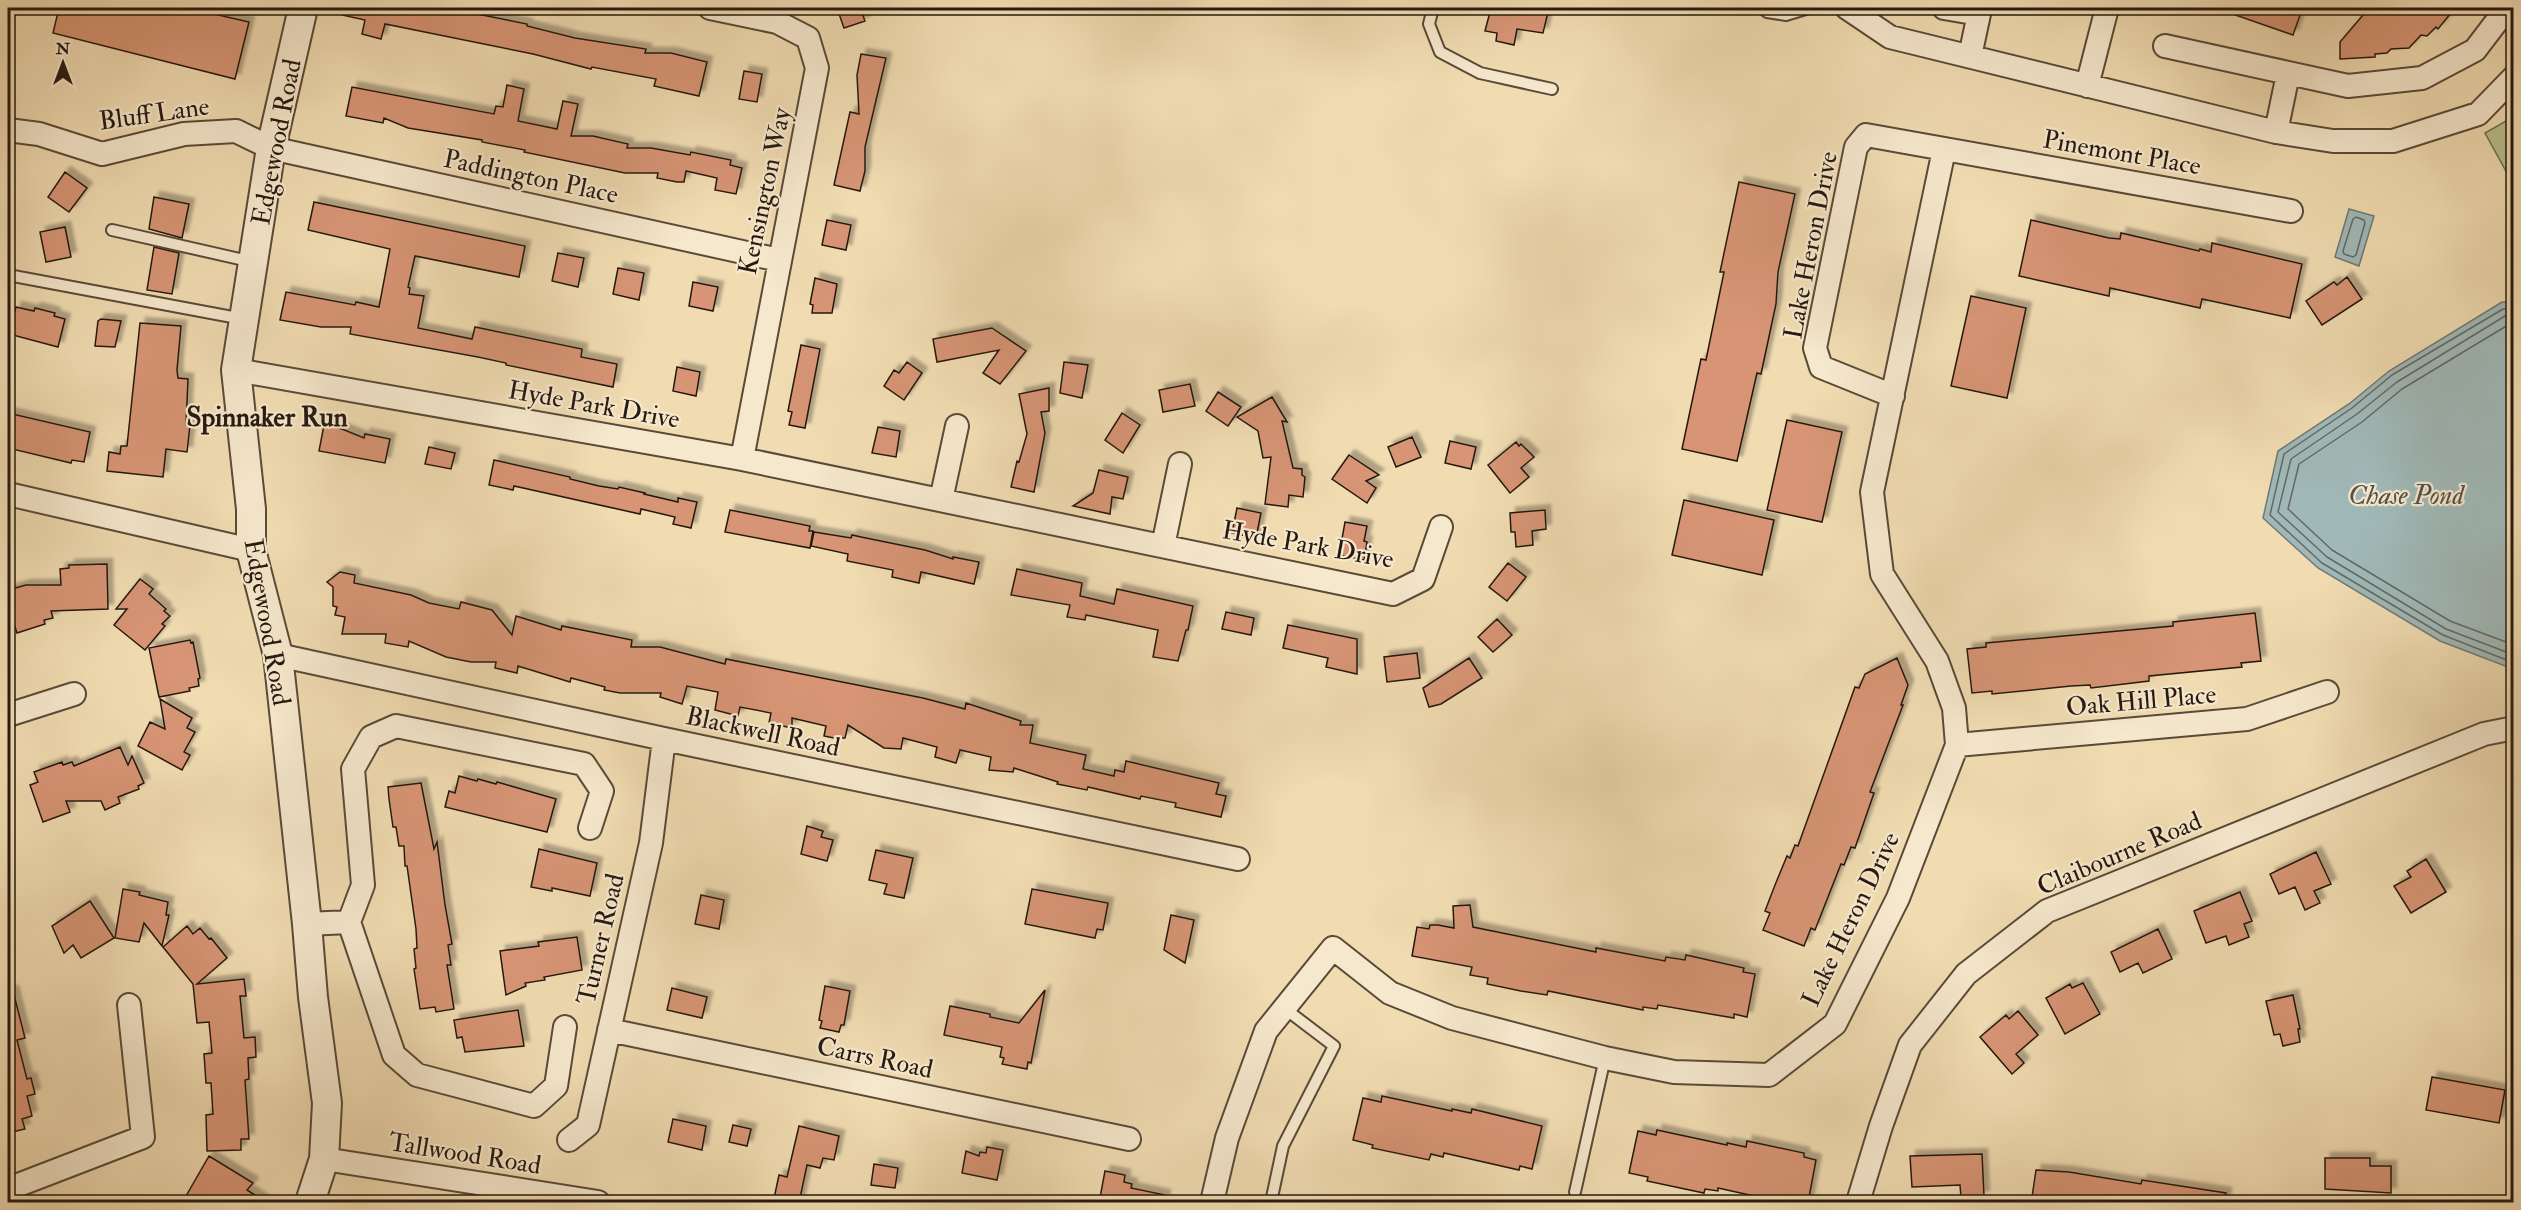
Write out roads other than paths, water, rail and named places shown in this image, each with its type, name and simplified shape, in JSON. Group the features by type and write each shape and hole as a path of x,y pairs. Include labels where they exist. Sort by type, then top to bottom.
{"street":[{"name":"Edgewood Road","path":"303,8 272,148 236,370 251,509 251,550 278,655 313,997 327,1103 324,1159 310,1203"},
{"name":"Kensington Way","path":"710,8 777,22 808,38 817,68 742,459"},
{"path":"1847,8 1890,37 2276,132 2333,141 2393,141 2478,114 2514,77"},
{"path":"1944,8 1980,11 1970,56"},
{"path":"2088,87 2107,8"},
{"path":"2165,46 2348,87 2422,78 2475,50 2507,8"},
{"path":"2276,132 2288,74"},
{"name":"Bluff Lane","path":"8,130 39,134 102,154 184,134 236,131 272,148"},
{"name":"Lake Heron Drive","path":"1284,1008 1333,948 1390,993 1452,1018 1605,1058 1674,1072 1769,1075 1835,1024 1898,898 1957,745 1954,708 1937,661 1882,574 1872,492 1893,396 1944,150 1866,135 1856,147 1815,348 1821,367 1893,396"},
{"name":"Paddington Place","path":"272,148 779,260"},
{"name":"Pinemont Place","path":"1944,150 2291,211"},
{"name":"Hyde Park Drive","path":"236,370 742,459 1394,594 1423,579 1441,528"},
{"path":"941,500 957,426"},
{"path":"1163,546 1180,464"},
{"path":"8,494 251,550"},
{"name":"Blackwell Road","path":"278,655 664,740 1238,859"},
{"name":"Oak Hill Place","path":"1957,745 2247,719 2327,692"},
{"path":"8,715 74,694"},
{"path":"565,1027 556,1086 534,1106 417,1075 394,1055 349,922 363,885 353,769 371,737 396,726 584,764 602,791 590,828"},
{"name":"Claibourne Road","path":"1858,1203 1881,1126 1910,1045 1966,974 2047,911 2484,734 2514,728"},
{"name":"Turner Road","path":"569,1140 588,1125 651,843 664,740"},
{"path":"307,924 349,922"},
{"path":"8,1189 143,1137 129,1005"},
{"path":"1212,1203 1227,1138 1266,1031 1284,1008"},
{"name":"Carrs Road","path":"609,1030 1129,1139"},
{"name":"Tallwood Road","path":"324,1159 598,1203"}],"lane":[{"path":"1433,8 1429,24 1440,52 1480,74 1552,88"},
{"path":"1763,8 1767,12 1786,15 1809,8"},
{"path":"112,230 253,262"},
{"path":"8,276 244,319"},
{"path":"1271,1203 1283,1146 1334,1046 1284,1008"},
{"path":"1575,1192 1605,1058"}],"water":[{"path":"2349,209 2374,216 2359,266 2335,257"},
{"name":"Chase Pond","path":"2502,302 2514,302 2513,669 2440,641 2318,568 2263,518 2278,451 2349,404 2389,371"}],"district":[{"name":"Spinnaker Run","path":"267,417"}]}
